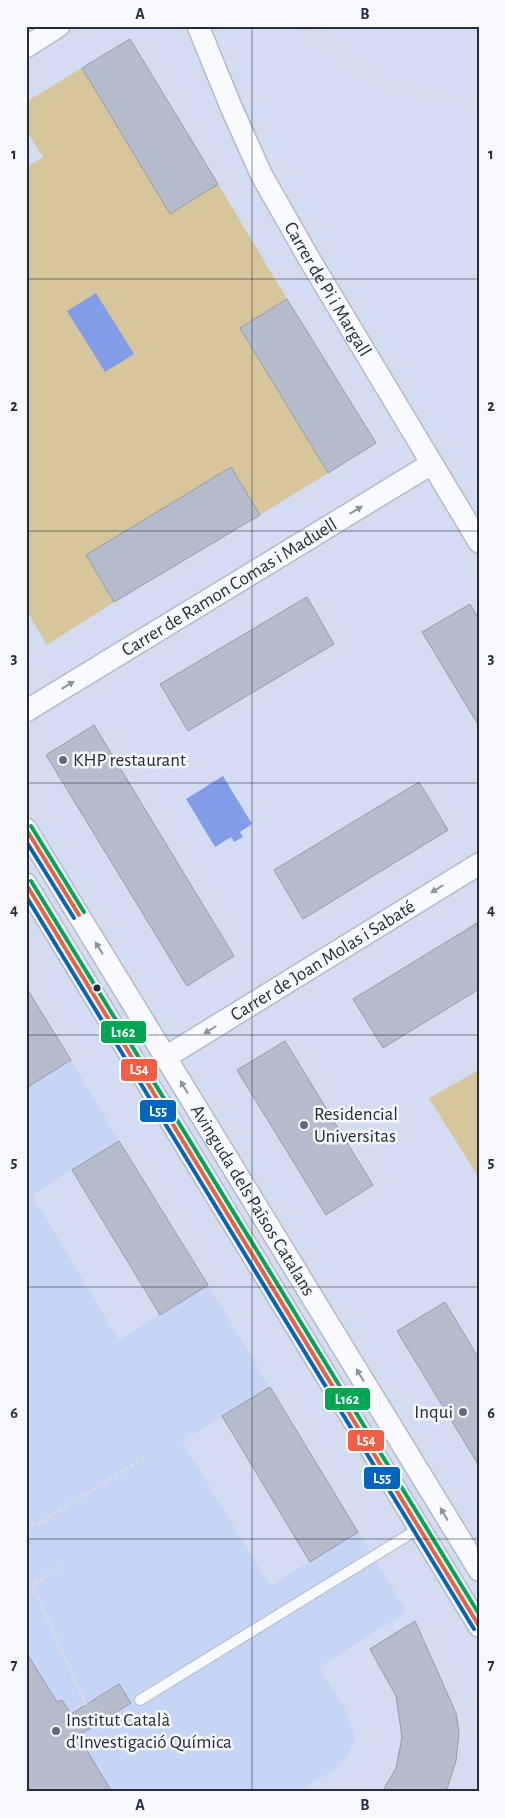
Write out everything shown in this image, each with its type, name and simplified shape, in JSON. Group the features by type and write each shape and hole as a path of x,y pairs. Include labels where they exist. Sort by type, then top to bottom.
{"street":[{"path":"26,47 59,26"},
{"name":"Carrer de Pi i Margall","path":"198,26 262,176 311,262 479,542"},
{"name":"Carrer de Ramon Comas i Maduell","path":"26,711 431,464"},
{"name":"Avinguda dels Països Catalans","path":"26,829 166,1057 472,1542 479,1570"},
{"name":"Carrer de Joan Molas i Sabaté","path":"166,1057 479,864"},
{"name":"Avinguda dels Països Catalans","path":"26,884 418,1529 479,1626"}],"lane":[{"path":"140,1700 418,1529"}],"path":[{"path":"303,26 320,45 370,81 408,93 479,108"},
{"path":"26,1520 35,1526 148,1455"},
{"path":"60,1567 32,1585 86,1705"},
{"path":"452,1792 455,1787 463,1727 461,1710 479,1699"}],"shaded area":[{"path":"82,68 170,213 218,184 287,299 240,328 328,473 260,515 87,556 114,602 47,645 26,610 26,167 43,157 26,130 26,102"},
{"path":"71,1060 119,1141 32,1195 119,1340 208,1285 270,1387 182,1441 270,1586 358,1532 407,1612 319,1667 346,1711 354,1732 354,1741 345,1760 337,1768 298,1792 26,1792 26,1088"},
{"path":"479,1070 479,1178 429,1098"}],"water":[{"path":"96,293 134,354 105,372 67,311"},
{"path":"223,776 252,824 240,832 243,837 234,842 231,837 215,847 186,799"}],"building":[{"path":"130,39 218,184 170,214 82,68"},
{"path":"287,299 376,443 328,473 240,328"},
{"path":"231,467 260,515 114,602 86,555"},
{"path":"307,597 334,644 188,731 160,684"},
{"path":"470,604 479,619 479,726 422,632"},
{"path":"94,725 234,956 187,986 46,755"},
{"path":"419,782 448,830 303,919 274,870"},
{"path":"479,922 479,989 383,1048 353,999"},
{"path":"26,987 71,1060 26,1088"},
{"name":"Residencial Universitas","path":"285,1041 373,1185 326,1215 237,1070"},
{"path":"119,1141 208,1285 160,1315 72,1170"},
{"name":"Inqui","path":"445,1302 479,1359 479,1466 397,1331"},
{"path":"270,1387 358,1532 310,1562 222,1416"},
{"path":"415,1621 456,1713 459,1732 456,1761 446,1792 382,1792 396,1768 402,1737 396,1696 370,1649"},
{"name":"Institut Català d'Investigació Química","path":"26,1652 57,1702 62,1700 71,1714 119,1684 131,1703 78,1736 112,1792 26,1792"}],"transit line":[{"name":"L162","path":"31,826 84,912"},
{"name":"L54","path":"26,829 79,915"},
{"name":"L55","path":"26,841 74,918"},
{"name":"L162","path":"31,881 479,1614"},
{"name":"L54","path":"26,884 479,1626"},
{"name":"L55","path":"26,896 474,1629"}],"place":[{"name":"KHP restaurant","path":"63,760"},
{"name":"Residencial Universitas","path":"304,1125"},
{"name":"Inqui","path":"463,1412"},
{"name":"Institut Català d'Investigació Química","path":"56,1731"}]}
